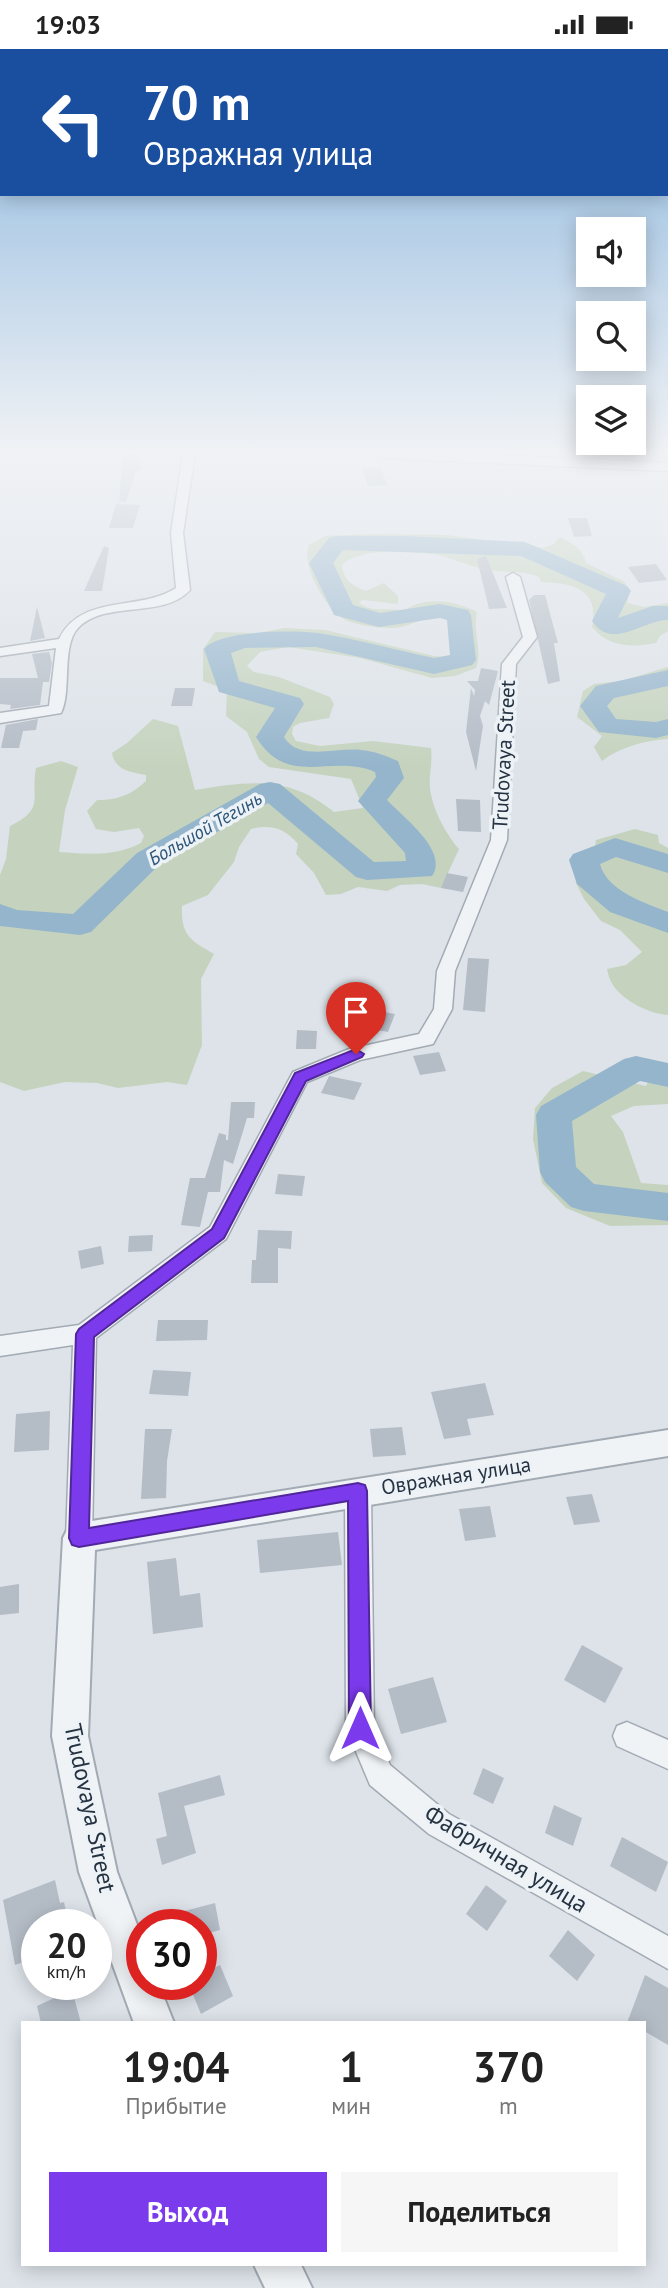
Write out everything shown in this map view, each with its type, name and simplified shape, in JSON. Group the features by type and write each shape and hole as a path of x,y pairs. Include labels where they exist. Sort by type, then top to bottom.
{"street":[{"path":"0,718 56,711 64,642 72,626 98,612 169,599 183,590 180,558"},
{"name":"Trudovaya Street","path":"0,1346 85,1334 218,1233 300,1077 356,1054 426,1039 443,1009 446,971 499,840 509,664 530,637 513,577"},
{"path":"0,652 64,642"},
{"name":"Trudovaya Street","path":"85,1334 70,1736 99,1872 153,2021"},
{"name":"Овражная улица","path":"79,1538 668,1443"},
{"name":"Фабричная улица","path":"358,1491 360,1728 380,1775 439,1825 668,1953"},
{"path":"626,1737 668,1755"},
{"path":"277,2266 290,2288"}],"green space":[{"path":"307,558 351,558 342,565 344,575 353,585 366,591 384,583 398,596 398,604 362,600 359,603 365,606 404,611 421,603 440,601 477,612 476,668 455,676 432,678 360,658 288,647 260,652 247,666 254,672 279,677 330,697 334,704 329,718 300,723 293,727 292,734 296,741 320,746 373,741 431,748 431,795 442,825 459,849 441,888 422,884 400,885 387,891 358,887 341,894 326,895 314,873 296,854 298,844 288,834 265,827 251,829 239,847 234,862 208,895 182,906 185,931 193,941 214,954 201,979 202,1045 187,1085 167,1082 118,1088 97,1083 65,1082 24,1091 0,1082 0,875 6,859 10,826 21,820 32,808 36,768 61,761 78,767 65,810 59,852 111,853 141,843 144,836 139,828 114,832 96,829 87,811 97,800 124,796 146,781 146,775 120,767 112,753 153,719 178,726 195,790 233,784 268,784 301,792 334,812 363,808 351,779 269,767 259,759 247,732 226,716 227,690 203,681 203,649 215,632 258,633 284,628 325,630 434,656 456,658 455,631 447,618 435,616 398,628 371,627 344,619 326,602"},
{"path":"449,558 585,558 586,563 625,582 629,593 627,603 644,607 668,603 668,631 660,636 656,643 629,645 613,642 598,634 592,627 592,604 582,591 564,584 541,582 539,577 527,573 484,569"},
{"path":"668,667 668,739 634,745 602,761 594,747 602,736 577,717 583,691 594,684 621,681"},
{"path":"635,829 658,835 659,843 668,848 668,1015 638,1006 617,991 607,969 626,965 642,952 620,930 601,921 584,899 576,883 575,867 593,862 596,840"},
{"path":"657,1064 668,1066 668,1104 634,1106 611,1116 623,1132 641,1183 668,1185 668,1225 610,1226 566,1208 542,1183 533,1139 535,1108 552,1088 583,1071 646,1086"}],"building":[{"path":"98,558 107,558 102,591 84,591"},
{"path":"487,558 507,608 489,609 477,559"},
{"path":"656,564 667,580 639,583 628,567"},
{"path":"534,595 545,595 558,643 554,643 560,681 548,684 529,600"},
{"path":"37,607 45,638 30,641"},
{"path":"49,652 52,663 49,682 43,682 40,705 10,709 11,705 0,704 0,678 38,678 32,654"},
{"path":"481,668 498,671 489,705 485,701 480,716 483,726 476,771 466,732 471,688 474,696 475,690 467,681 478,681"},
{"path":"175,688 195,688 192,706 171,706"},
{"path":"38,719 36,730 23,731 19,748 1,748 6,725"},
{"path":"456,799 480,800 481,832 458,831"},
{"path":"447,873 468,877 463,892 441,888"},
{"path":"468,958 489,959 485,1012 463,1010"},
{"path":"373,1010 395,1014 388,1032 366,1028"},
{"path":"297,1030 317,1031 316,1049 296,1049"},
{"path":"439,1052 446,1071 420,1075 413,1056"},
{"path":"329,1076 362,1083 354,1100 321,1093"},
{"path":"231,1102 255,1102 254,1118 247,1118 233,1164 224,1160 220,1192 208,1192 200,1227 181,1225 190,1178 205,1178 219,1133 226,1135 228,1140"},
{"path":"278,1174 305,1176 302,1196 275,1194"},
{"path":"258,1230 292,1231 291,1249 278,1248 278,1283 251,1283"},
{"path":"153,1235 152,1251 128,1252 129,1236"},
{"path":"101,1246 104,1264 81,1269 78,1251"},
{"path":"158,1320 208,1320 207,1340 156,1341"},
{"path":"153,1370 191,1372 188,1396 149,1394"},
{"path":"485,1383 494,1415 467,1419 471,1435 444,1439 431,1392"},
{"path":"50,1411 49,1450 14,1452 16,1414"},
{"path":"402,1427 406,1455 373,1457 370,1429"},
{"path":"145,1429 172,1429 167,1461 166,1498 141,1499"},
{"path":"592,1494 600,1522 574,1525 566,1497"},
{"path":"490,1506 496,1537 465,1541 459,1509"},
{"path":"338,1532 342,1565 260,1573 257,1540"},
{"path":"176,1558 180,1596 200,1593 203,1627 153,1634 147,1562"},
{"path":"19,1584 19,1613 0,1615 0,1587"},
{"path":"582,1645 623,1668 605,1703 564,1680"},
{"path":"433,1677 447,1722 401,1734 388,1689"},
{"path":"483,1768 504,1778 493,1804 473,1794"},
{"path":"220,1775 225,1795 184,1806 196,1853 162,1865 156,1839 167,1836 158,1793"},
{"path":"554,1805 582,1818 573,1846 545,1833"},
{"path":"622,1837 668,1862 656,1892 610,1866"},
{"path":"55,1880 60,1903 64,1902 66,1909 21,1909 21,1963 15,1965 3,1900"},
{"path":"486,1885 507,1901 487,1931 466,1914"},
{"path":"215,1903 216,1909 192,1909"},
{"path":"568,1930 595,1955 577,1981 549,1956"},
{"path":"220,1965 233,1996 201,2014 195,2000 217,2000 217,1967"},
{"path":"645,1975 668,1988 668,2045 646,2032 646,2021 628,2021"},
{"path":"50,2000 75,2000 80,2021 41,2021 37,2006"}],"waterway":[{"name":"Большой Тегинь","path":"0,914 11,919 80,925 148,859 270,790 367,871 421,870 420,851 372,801 390,778 388,767 361,758 310,760 286,755 270,737 291,704 228,686 217,649 243,641 316,640 434,666 463,660 459,615 440,611 379,620 343,610 321,563 325,558"},
{"name":"Большой Тегинь","path":"546,558 619,591 604,621 620,628 653,613 668,613"},
{"name":"Большой Тегинь","path":"668,678 605,692 593,706 608,726 656,730 668,727"},
{"name":"Большой Тегинь","path":"668,864 615,847 584,860 588,877 621,905 668,923"},
{"name":"Большой Тегинь","path":"668,1075 636,1068 554,1115 558,1172 584,1197 668,1207"}],"route":[{"path":"356,1054 300,1077 218,1233 85,1334 79,1538 358,1491 360,1728"}]}
